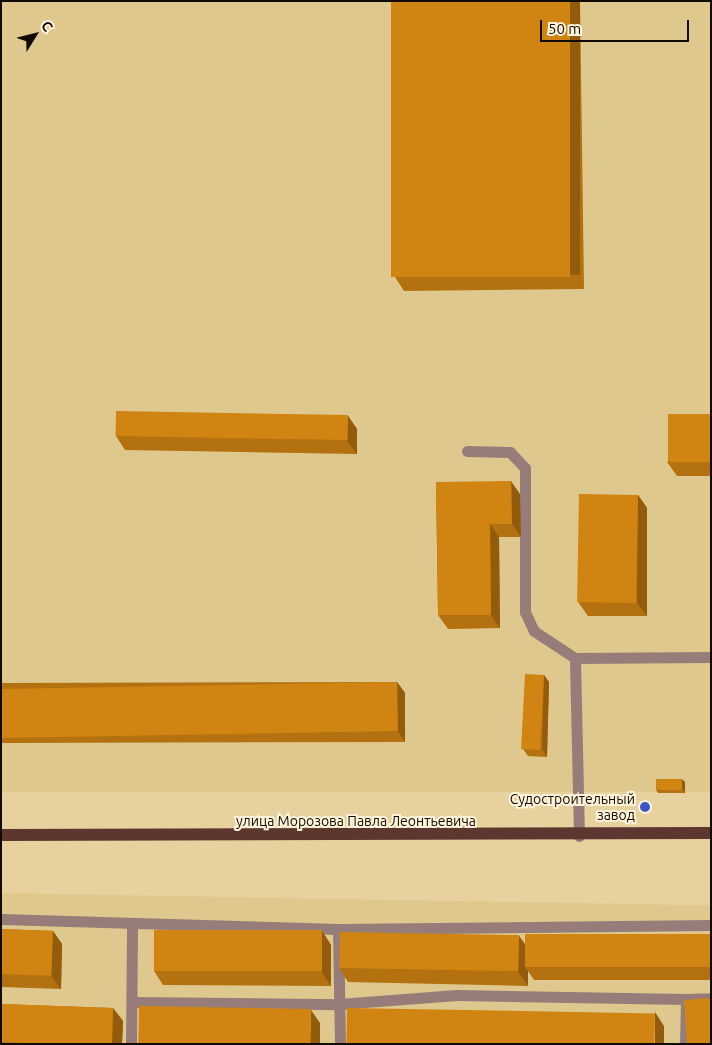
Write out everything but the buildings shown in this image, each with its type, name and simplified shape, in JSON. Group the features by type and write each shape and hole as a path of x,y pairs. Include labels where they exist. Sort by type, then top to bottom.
{"main road":[{"name":"улица Морозова Павла Леонтьевича","path":"1,835 579,836 711,833"}],"lane":[{"path":"467,451 510,452 525,468 524,612 534,631 574,658 711,657"},
{"path":"574,658 579,836"},
{"path":"1,919 338,929 711,925"},
{"path":"131,1044 133,1002 132,923"},
{"path":"338,929 340,1044"},
{"path":"133,1002 339,1004 457,995 711,998"},
{"path":"685,1044 686,999"}],"shaded area":[{"path":"1,1 711,1 711,792 1,792"},
{"path":"1,893 711,905 708,1044 1,1044"}],"place":[{"name":"Судостроительный завод","path":"645,807"}]}
